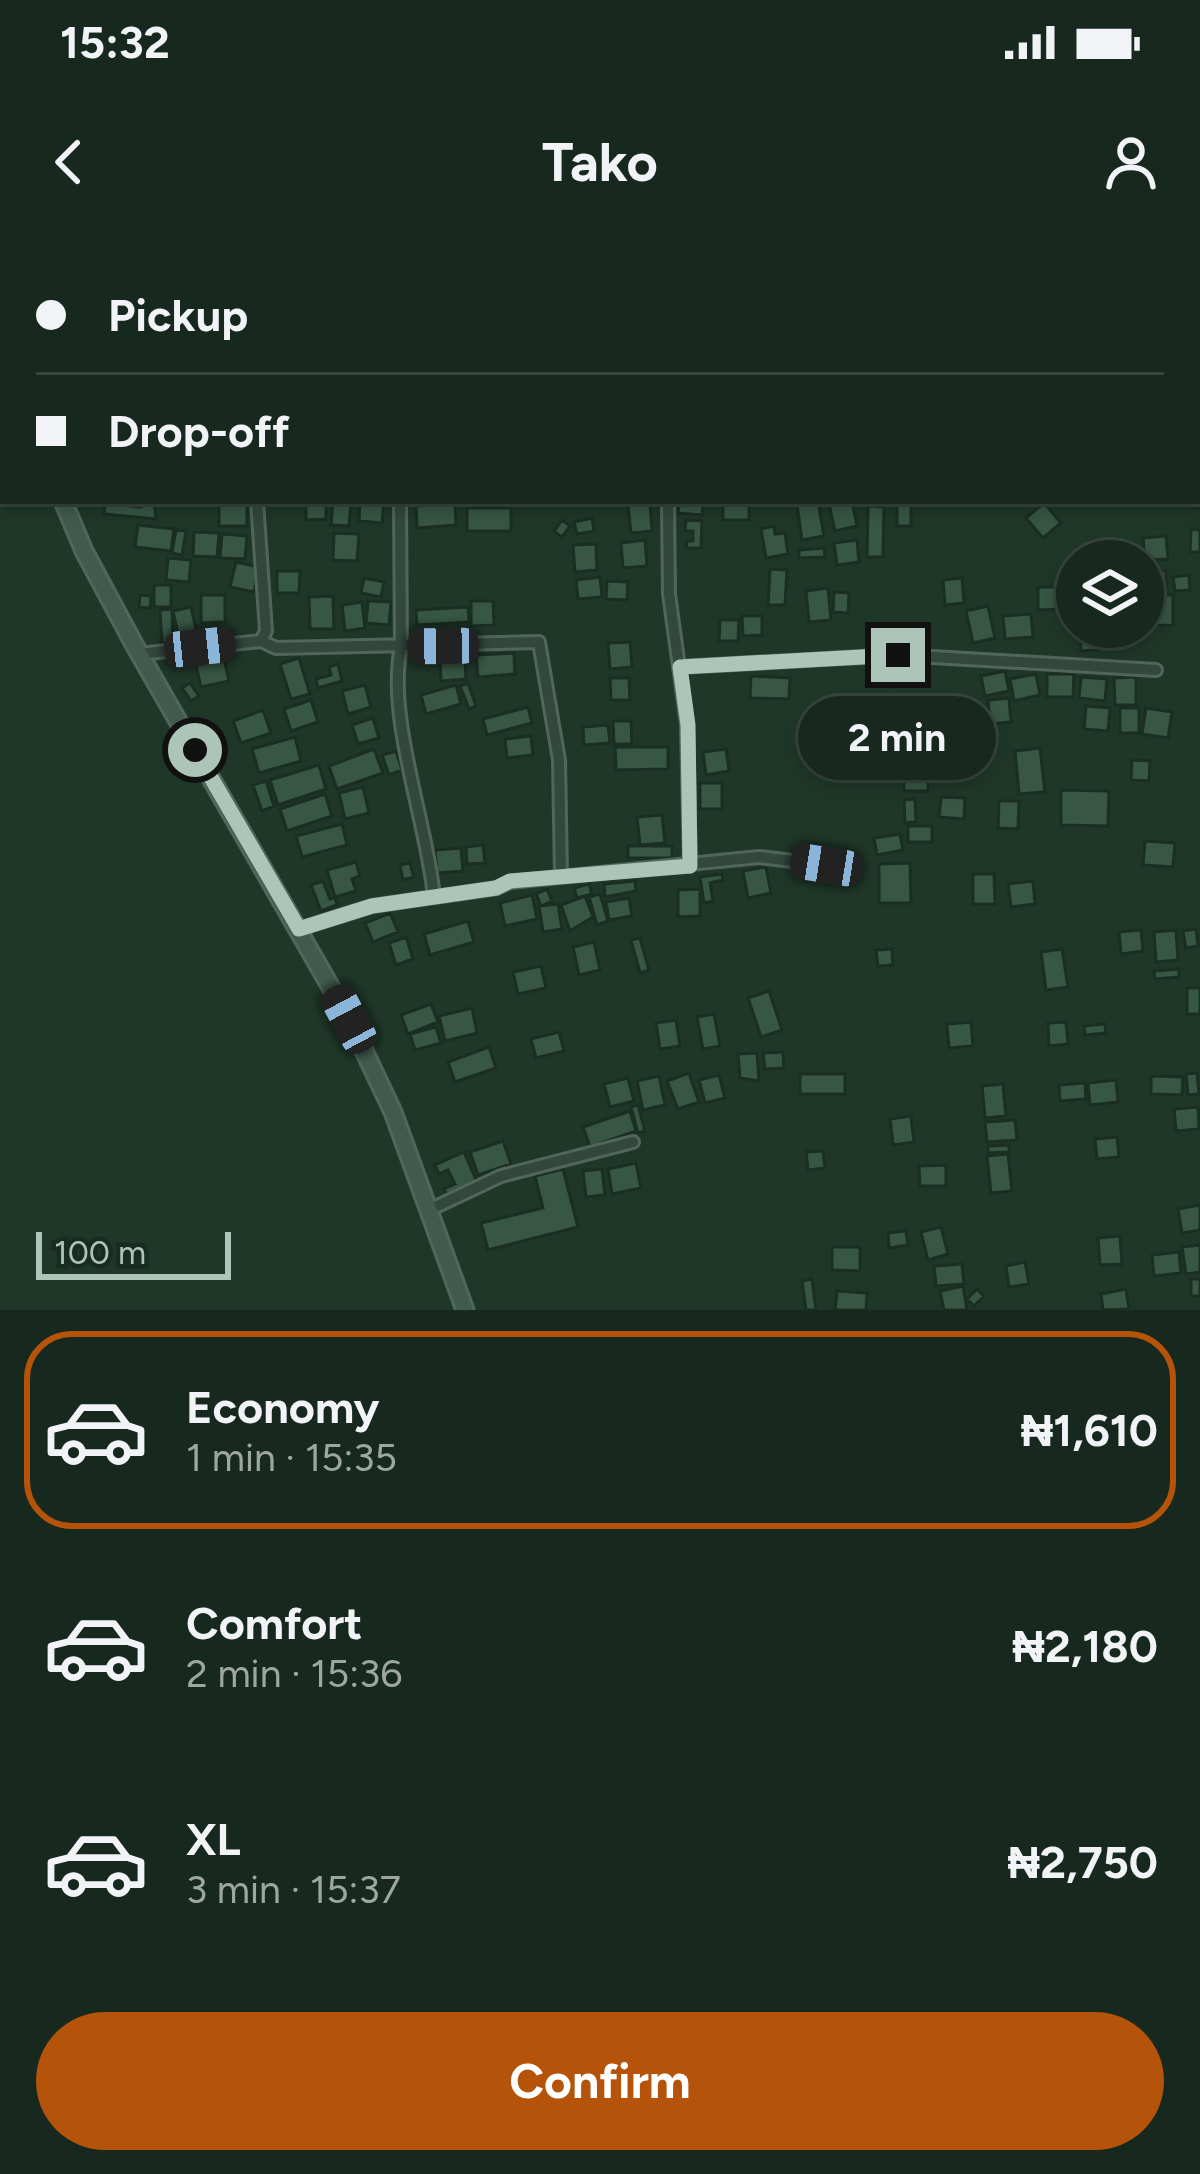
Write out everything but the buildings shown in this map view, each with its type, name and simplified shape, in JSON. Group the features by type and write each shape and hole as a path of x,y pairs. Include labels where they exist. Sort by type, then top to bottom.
{"main road":[{"path":"64,504 140,654 299,929 372,1067 465,1310"}],"street":[{"path":"257,504 266,632 261,641"},
{"path":"400,504 401,647 396,670 434,896"},
{"path":"668,504 669,594 688,725 690,866"},
{"path":"140,654 261,641 276,648 539,642 560,760 561,876"},
{"path":"680,667 898,655 1156,670"},
{"path":"299,929 372,906 561,876 777,857 826,865"},
{"path":"429,1210 501,1176 633,1142"}],"route":[{"path":"195,750 299,929 372,906 496,888 510,881 690,866 688,725 680,667 898,655"}]}
